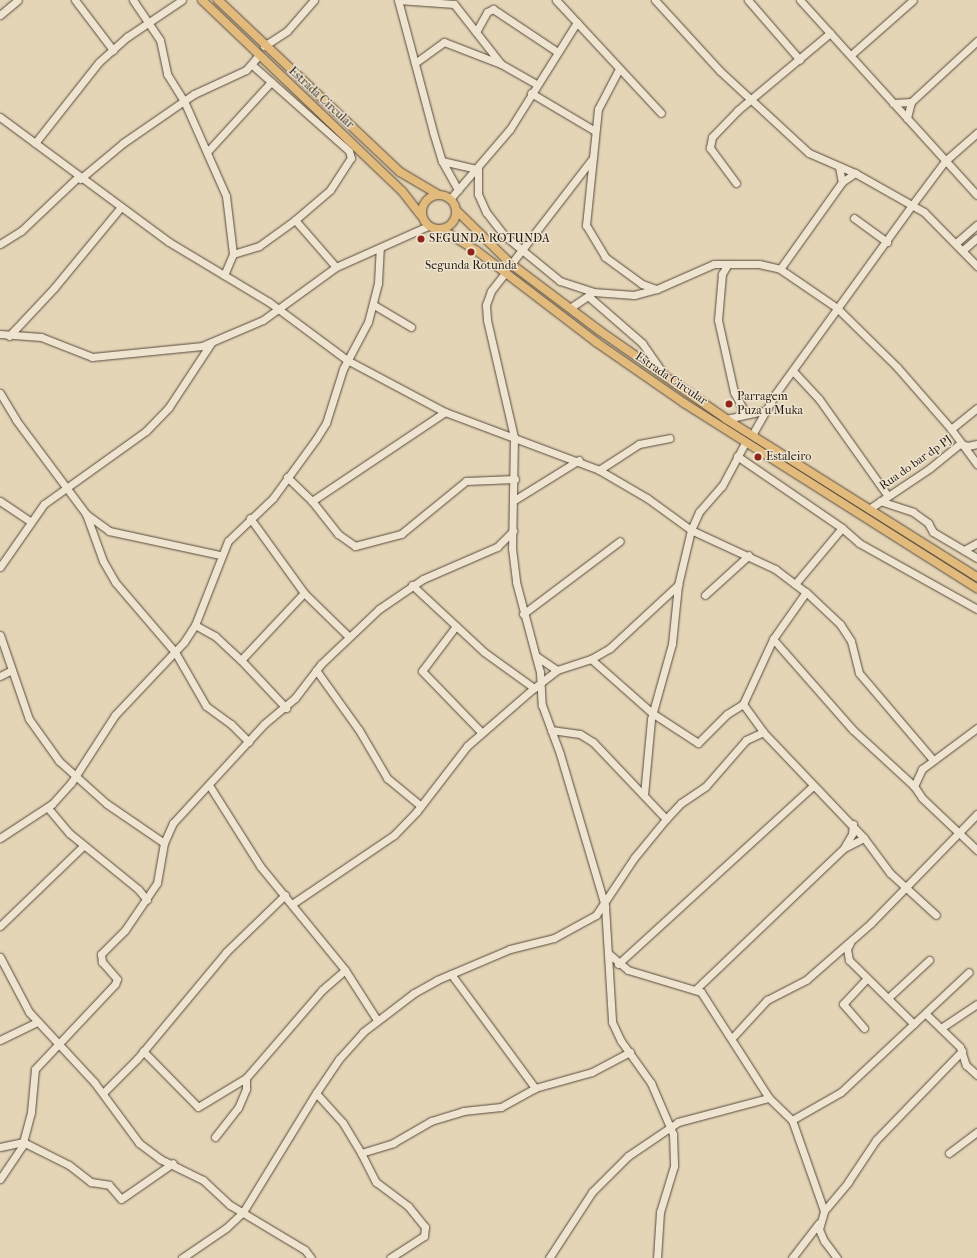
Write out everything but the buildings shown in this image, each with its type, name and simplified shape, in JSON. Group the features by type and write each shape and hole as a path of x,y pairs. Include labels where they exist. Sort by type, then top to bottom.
{"main road":[{"name":"Estrada Circular","path":"202,0 402,191 422,215"},
{"name":"Estrada Circular","path":"221,1 264,46 400,172 439,195"},
{"path":"439,195 450,199 456,210 453,223 441,230 428,226 422,215 424,203 439,195"},
{"name":"Estrada Circular","path":"456,210 511,264 665,376 752,435 977,577"},
{"name":"Estrada Circular","path":"441,230 505,273 596,342 745,443 977,588"}],"street":[{"path":"0,15 18,0"},
{"path":"75,0 113,50"},
{"path":"133,0 150,23 160,40 167,74 184,101 226,196 233,254 224,275"},
{"path":"35,143 86,76 113,50 182,0"},
{"path":"264,46 278,38 314,0"},
{"path":"458,190 442,161 398,0 454,4 501,64"},
{"path":"556,0 618,69 661,113"},
{"path":"655,0 751,101 809,152 855,173 912,205 956,243 977,266"},
{"path":"748,0 800,60"},
{"path":"800,0 830,33 852,54 945,161 977,195"},
{"path":"809,10 810,0"},
{"path":"852,54 913,0"},
{"path":"476,32 487,12 493,10 556,51"},
{"path":"450,199 478,169 510,129 556,51 577,22"},
{"path":"736,183 717,161 710,143 722,124 800,60 830,33"},
{"path":"275,56 278,38"},
{"path":"907,118 911,102 977,41"},
{"path":"415,63 444,42 501,64 536,84"},
{"path":"0,244 21,231 79,178 113,150 184,101 252,65 259,55"},
{"path":"233,254 259,246 295,220 330,190 349,162 351,154 252,65"},
{"path":"618,69 602,98 595,131 586,225 592,240 605,257 622,272 642,284 657,289"},
{"path":"207,152 272,82"},
{"path":"531,93 595,131"},
{"path":"893,102 911,102"},
{"path":"0,117 79,178 169,242 280,309 347,360 445,412 579,460 647,498 691,530 749,555 795,584 806,592 840,624 850,641 859,673 932,760"},
{"path":"752,435 764,411 837,308 887,242 912,205 945,161 977,133"},
{"path":"511,264 593,158"},
{"path":"442,161 478,169"},
{"path":"839,166 842,182"},
{"path":"478,169 478,194 486,212 521,251 560,280 590,294 642,343 665,376"},
{"path":"780,269 842,182 855,173"},
{"path":"9,336 54,288 84,248 121,207"},
{"path":"854,218 887,242"},
{"path":"295,220 336,267"},
{"path":"0,334 9,336 41,337 92,357 211,343 280,309 336,267 428,226"},
{"path":"956,243 977,226"},
{"path":"963,250 977,238"},
{"path":"0,838 48,808 75,777 115,715 176,652 195,625 220,555 237,530 273,498 326,423 347,360 361,337 374,305 380,248"},
{"path":"728,264 722,274 718,320 734,392 745,413"},
{"path":"570,308 590,294 634,295 657,289 695,270 728,264 780,269 837,308 897,367 952,429 960,444 977,464"},
{"path":"505,273 491,291 486,305 486,320 514,437 516,499 512,548 523,614 536,656 537,686 542,705 552,730 605,906 612,1022 621,1041 651,1083 671,1127 674,1166 660,1212 657,1258"},
{"path":"374,305 411,327"},
{"path":"0,567 30,521 44,504 67,486 146,432 169,407 211,343"},
{"path":"793,371 823,405 888,496"},
{"path":"0,393 16,420 67,486 86,514 103,561 115,582 176,652 206,706 231,724 249,742"},
{"path":"952,429 977,408"},
{"path":"726,418 745,413 764,411"},
{"path":"312,501 445,412"},
{"path":"599,470 639,444 669,438"},
{"path":"644,795 646,753 652,713 672,644 678,606 678,585 691,530 699,512 722,486 745,443"},
{"name":"Rua do bar dp PJ","path":"869,509 960,444 968,446 977,444"},
{"path":"737,456 842,528 868,549 889,558 977,609"},
{"path":"516,499 579,460"},
{"path":"288,478 312,501 338,534 351,544 362,545 401,534 466,481 515,479"},
{"path":"0,501 30,521"},
{"path":"880,501 917,515 934,532 964,550 975,551"},
{"path":"86,514 109,531 220,555"},
{"path":"250,518 304,593 348,636"},
{"path":"795,584 842,528"},
{"path":"0,1179 17,1157 23,1142 31,1112 35,1069 115,984 117,979 102,962 101,954 125,930 147,900 157,883 164,843 173,823 264,724 286,708 316,670 348,636 423,578 497,547 513,531"},
{"path":"523,614 620,541"},
{"path":"497,547 512,548"},
{"path":"705,595 749,555"},
{"path":"422,593 423,578"},
{"path":"412,585 456,626 537,686"},
{"path":"292,904 394,835 421,806 448,768 482,733 537,686 557,670 591,659 610,648 678,585"},
{"path":"591,659 652,713 698,743 727,714 743,704 773,639 806,592"},
{"path":"241,660 304,593"},
{"path":"195,625 215,636 241,660 286,708"},
{"path":"456,626 422,671 482,733"},
{"path":"0,635 32,726 75,777 124,817 164,843"},
{"path":"773,639 854,730 914,786 922,798 977,850"},
{"path":"536,656 557,670"},
{"path":"0,676 12,670"},
{"path":"316,670 360,730 387,778 421,806"},
{"path":"743,704 763,732 812,787 853,824 890,873 936,915"},
{"path":"914,786 916,777 932,760 977,728"},
{"path":"552,730 580,734 593,742 666,819"},
{"path":"182,1258 190,1256 226,1228 243,1212 316,1093 352,1043 377,1020 414,993 451,974 510,948 554,938 585,923 605,906 634,858 666,819 681,803 706,786 746,740 763,732"},
{"path":"209,785 232,826 345,970 377,1020"},
{"path":"618,964 812,787"},
{"path":"48,808 82,846 138,889 147,900"},
{"path":"732,1038 767,1000 806,980 851,940 907,887 977,814"},
{"path":"696,989 844,848 852,834 853,824"},
{"path":"844,848 864,838"},
{"path":"0,926 82,846"},
{"path":"103,1093 143,1051 203,977 285,895"},
{"path":"851,940 847,949 849,960 914,1024"},
{"path":"609,954 618,964 642,975 696,989 732,1038 769,1098 792,1120 824,1211"},
{"path":"0,957 17,994 37,1022 57,1045 75,1060 103,1093 139,1143 160,1159 173,1163 203,1180 230,1205 305,1250 311,1258"},
{"path":"888,998 929,960"},
{"path":"143,1051 198,1107 246,1078 322,990 345,970"},
{"path":"792,1120 841,1092 926,1014 969,972"},
{"path":"451,974 535,1088"},
{"path":"864,1028 843,1004 867,978"},
{"path":"942,1028 977,1004"},
{"path":"926,1014 942,1028 962,1051 966,1065 977,1075"},
{"path":"0,1040 37,1022"},
{"path":"792,1258 819,1223 824,1211 848,1182 876,1140 962,1051"},
{"path":"361,1153 393,1143 431,1121 463,1111 502,1107 535,1088 592,1072 630,1052"},
{"path":"215,1136 238,1108 246,1089 246,1078"},
{"path":"316,1093 343,1123 376,1182 408,1206 425,1227 424,1236 390,1258"},
{"path":"549,1258 592,1192 610,1172 671,1127 678,1122 769,1098"},
{"path":"949,1153 977,1132"},
{"path":"0,1147 23,1142 69,1165 91,1182 109,1185 121,1199 173,1163"},
{"path":"819,1223 824,1241 837,1258"}],"place":[{"name":"SEGUNDA ROTUNDA","path":"421,239"},
{"name":"Segunda Rotunda","path":"471,252"},
{"name":"Parragem Puza u Muka","path":"729,404"},
{"name":"Estaleiro","path":"758,457"}]}
